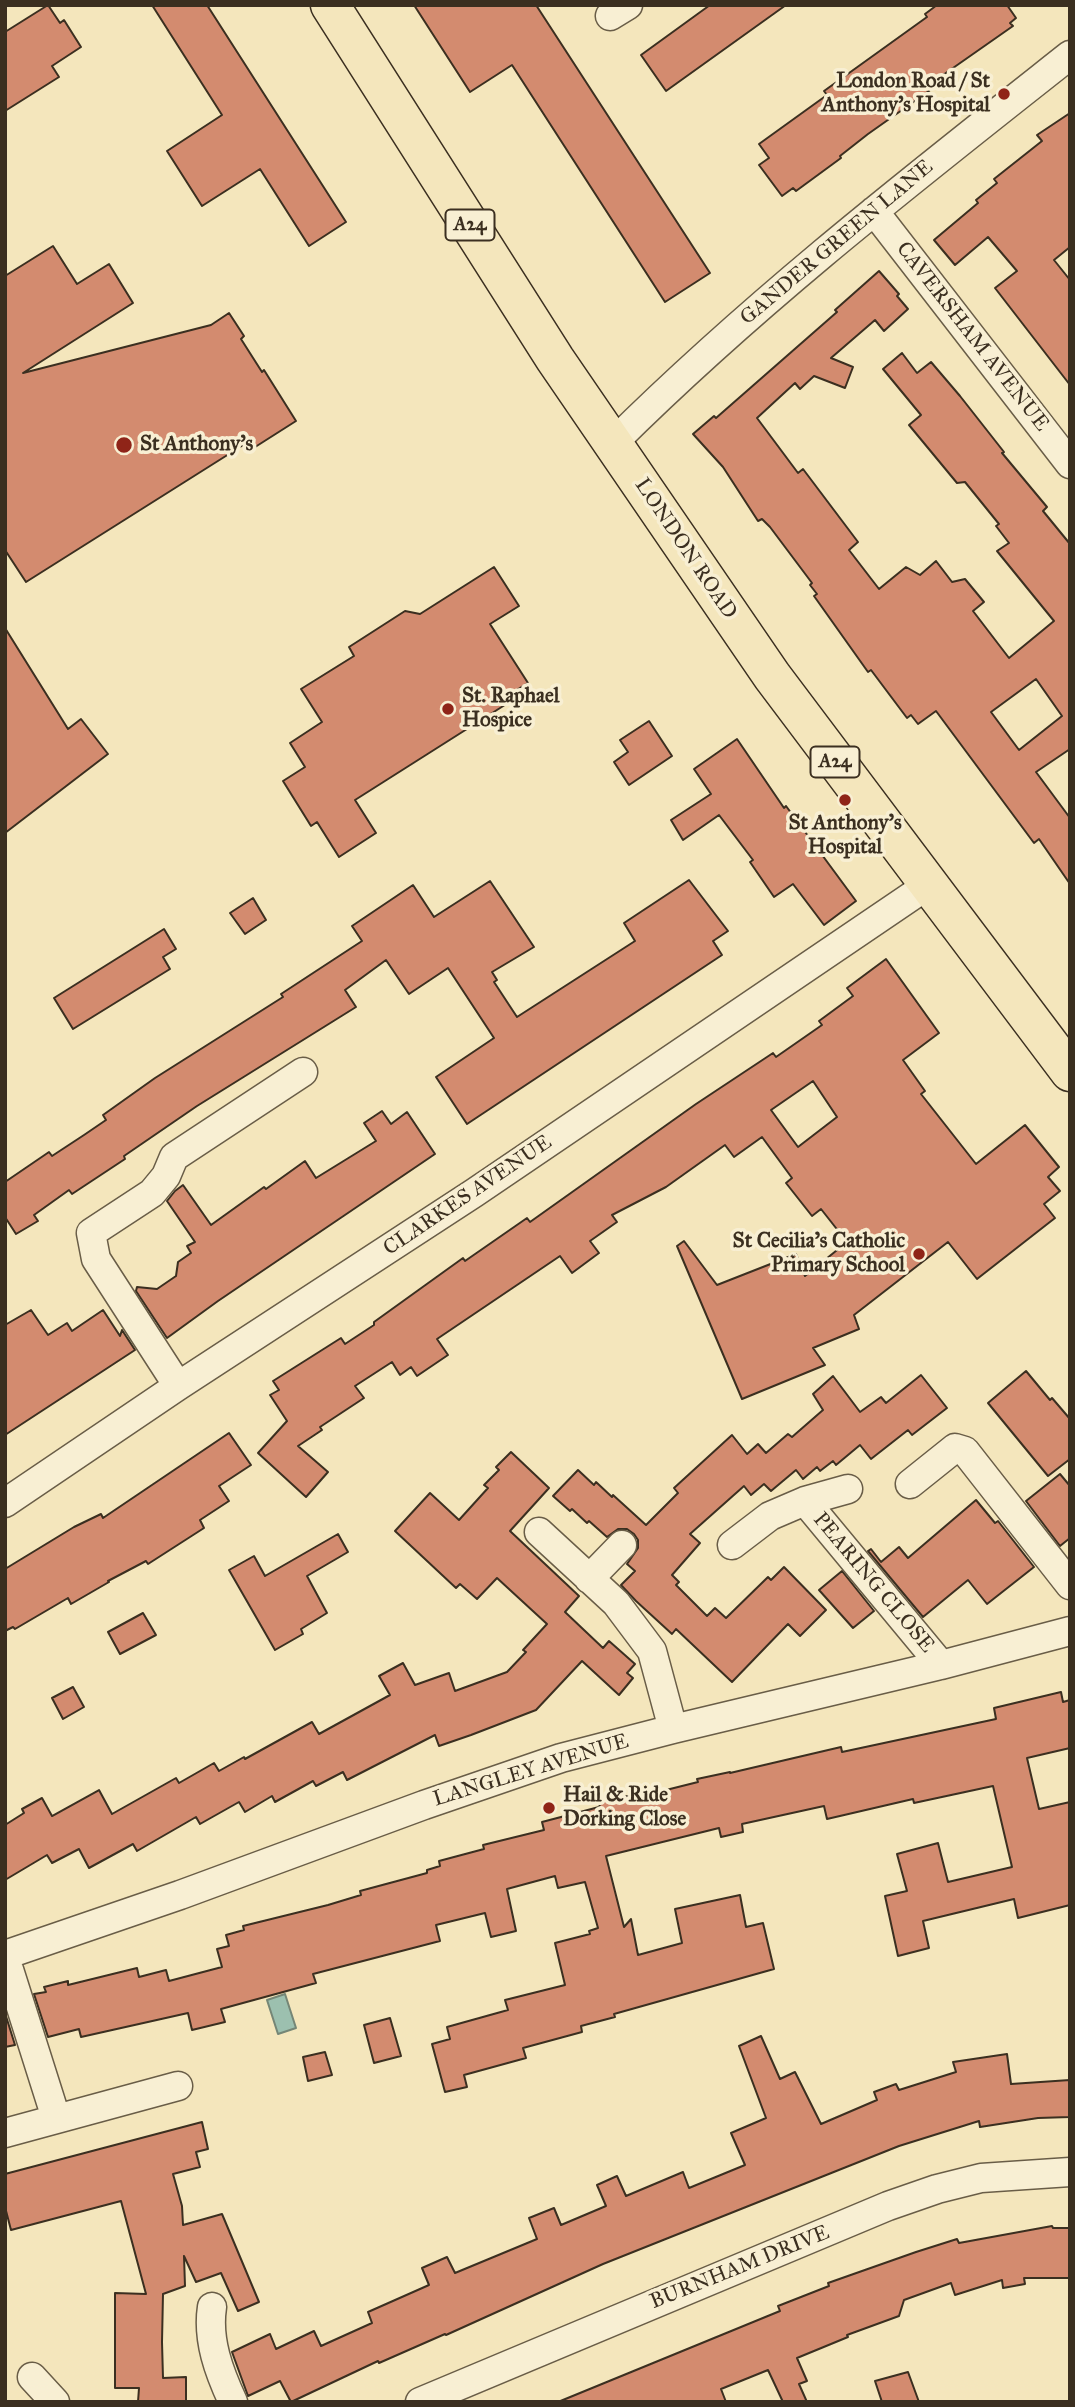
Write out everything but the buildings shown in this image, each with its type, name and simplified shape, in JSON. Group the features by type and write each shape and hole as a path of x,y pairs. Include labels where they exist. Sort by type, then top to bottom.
{"highway":[{"name":"LONDON ROAD","path":"330,5 555,359 772,676 1070,1072"}],"street":[{"name":"GANDER GREEN LANE","path":"614,442 671,386 759,307 874,211 1070,55"},
{"name":"CAVERSHAM AVENUE","path":"874,211 1070,464"},
{"name":"CLARKES AVENUE","path":"5,1503 178,1386 481,1189 928,885"},
{"path":"178,1386 96,1259 91,1233 152,1193 166,1176 174,1157 303,1072"},
{"path":"910,1484 955,1448 965,1451 1070,1585"},
{"name":"PEARING CLOSE","path":"732,1545 770,1516 805,1501 848,1489"},
{"name":"PEARING CLOSE","path":"805,1501 941,1665"},
{"path":"539,1532 622,1611 652,1651 673,1729"},
{"path":"590,1579 622,1545"},
{"name":"LANGLEY AVENUE","path":"5,1956 424,1805 561,1759 1070,1631"},
{"path":"5,1956 56,2118"},
{"path":"5,2133 178,2086"},
{"name":"BURNHAM DRIVE","path":"420,2402 888,2206 937,2189 981,2178 1070,2172"},
{"path":"212,2307 209,2325 213,2351 233,2402"},
{"path":"32,2377 55,2402"}],"shaded area":[{"path":"285,1994 296,2028 278,2034 267,2000"}],"place":[{"name":"London Road / St Anthony's Hospital","path":"1004,94"},
{"name":"St Anthony's","path":"124,445"},
{"name":"St. Raphael Hospice","path":"448,709"},
{"name":"St Anthony's Hospital","path":"845,800"},
{"name":"St Cecilia's Catholic Primary School","path":"919,1254"},
{"name":"Hail & Ride Dorking Close","path":"549,1808"}]}
